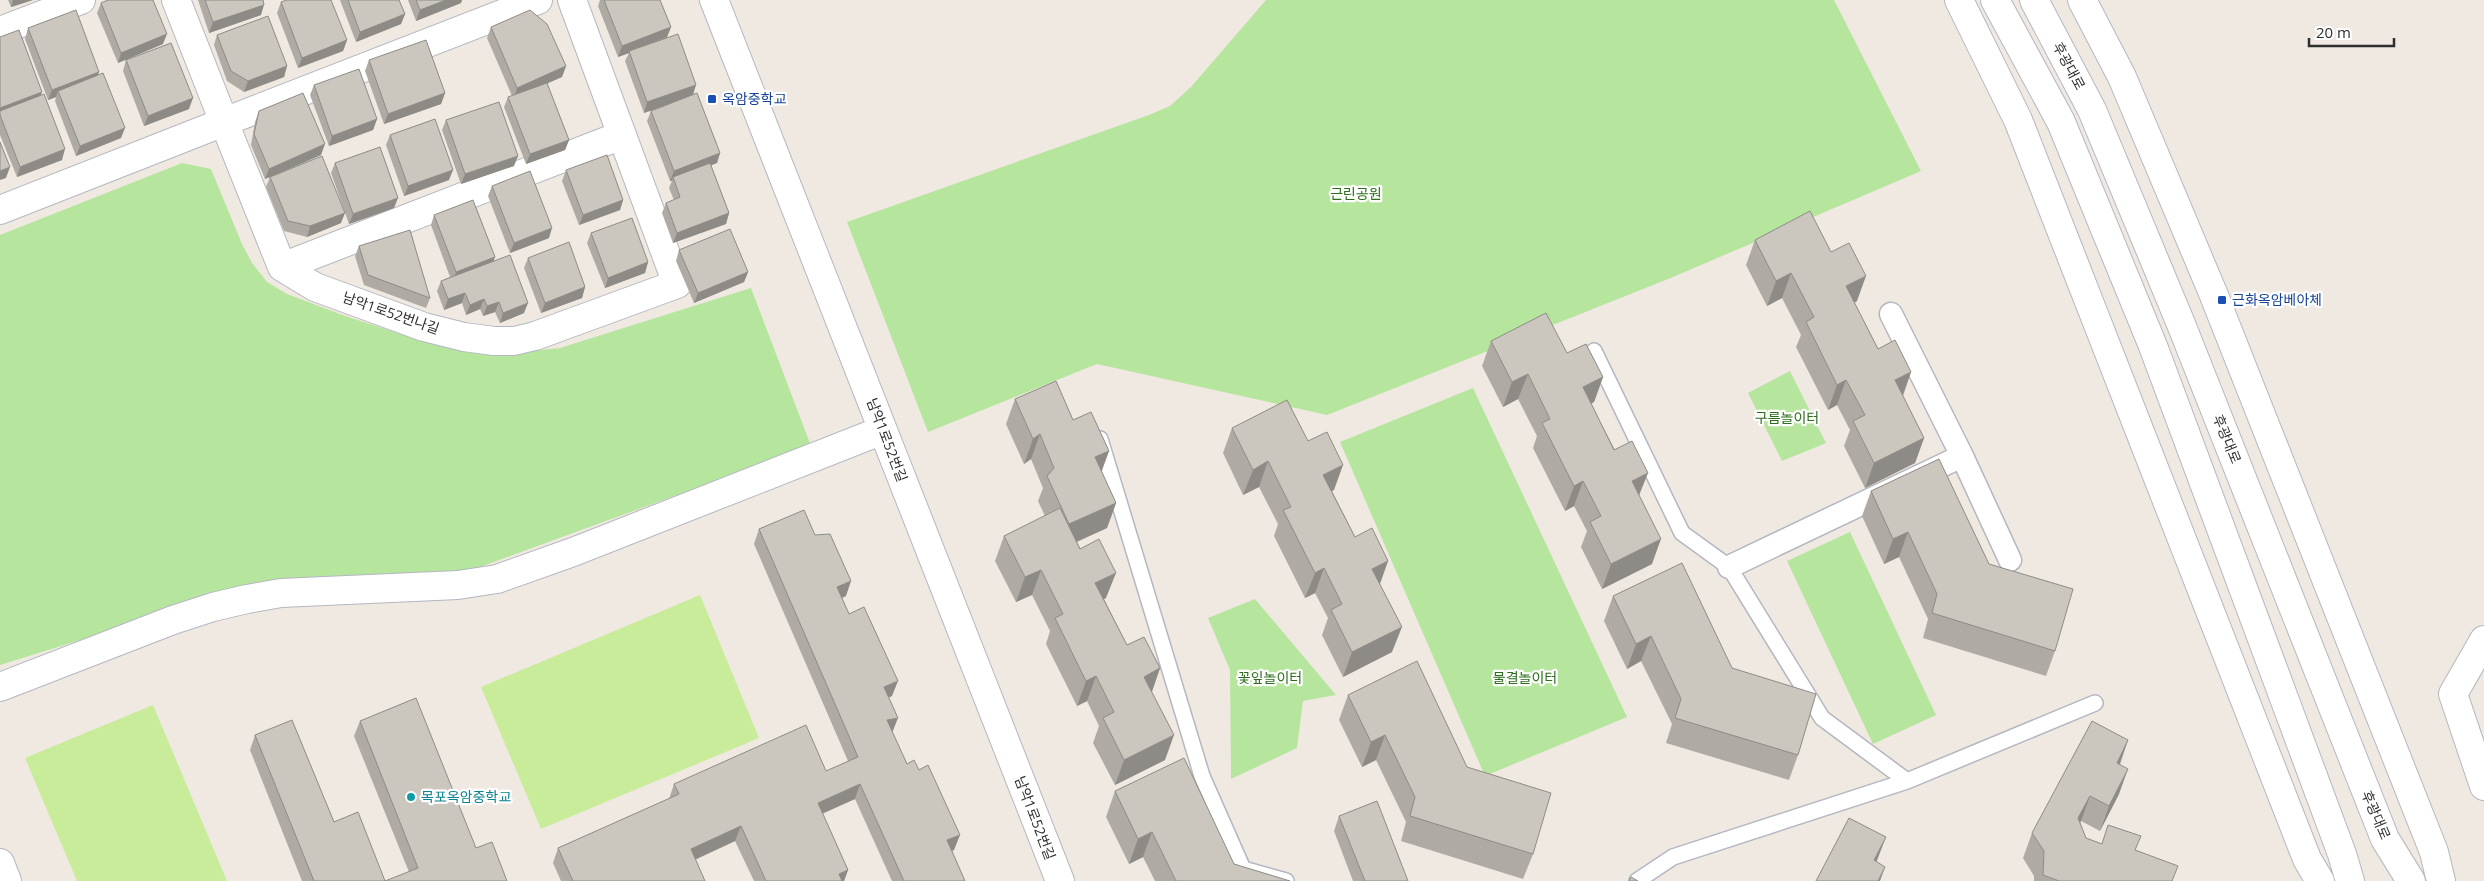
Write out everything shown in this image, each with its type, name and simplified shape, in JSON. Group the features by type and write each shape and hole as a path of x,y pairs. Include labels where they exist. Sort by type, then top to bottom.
{"street":[{"path":"0,31 81,0"},
{"path":"176,0 282,266 622,135 572,0"},
{"path":"0,210 538,0"},
{"name":"남악1로52번길","path":"714,0 1060,881"},
{"path":"1959,0 2018,120 2312,874"},
{"path":"1995,0 2061,122 2153,346 2339,844 2350,881"},
{"name":"후광대로","path":"2034,0 2092,110 2181,324 2385,839 2411,881"},
{"path":"2082,0 2122,77 2213,293 2434,852 2441,881"},
{"name":"남악1로52번나길","path":"282,266 315,287 424,327 464,337 494,341 514,341 535,336 676,284 622,135"},
{"path":"1892,314 1962,456 2010,560"},
{"path":"0,687 173,620 213,607 247,599 281,592 458,585 497,579 573,552 883,430"},
{"path":"1729,567 1962,456"},
{"path":"2484,640 2453,694 2484,786"},
{"path":"0,864 7,881"}],"lane":[{"path":"1594,351 1682,533 1729,567 1822,718 1907,781"},
{"path":"1098,435 1202,776 1243,869 1286,881"},
{"path":"1637,881 1673,857 1907,781 2095,703"}],"green space":[{"name":"근린공원","path":"1266,0 1834,0 1921,171 1673,277 1327,415 1097,364 928,432 847,222 1170,106 1191,87"},
{"path":"182,163 211,169 242,244 252,263 267,282 287,294 345,316 435,345 471,353 508,353 560,348 751,288 811,446 461,574 225,595 0,665 0,235"},
{"name":"구름놀이터","path":"1790,371 1826,443 1782,461 1748,393"},
{"name":"물결놀이터","path":"1473,388 1627,717 1485,776 1340,442"},
{"path":"1850,532 1936,715 1873,744 1787,561"},
{"path":"700,595 759,738 541,829 481,687"},
{"name":"꽃잎놀이터","path":"1255,599 1336,695 1303,701 1297,748 1231,779 1230,670 1208,618"},
{"path":"153,705 227,881 77,881 25,758"}],"building":[{"path":"108,0 153,0 167,34 121,53 101,3"},
{"path":"205,0 263,0 264,5 213,22"},
{"path":"287,0 331,0 347,40 302,58 281,2"},
{"path":"348,0 399,0 405,14 360,32"},
{"path":"416,0 446,0 420,10"},
{"path":"604,0 660,0 671,27 622,46"},
{"path":"76,10 99,72 52,90 28,28"},
{"path":"530,10 547,24 566,66 517,88 491,27"},
{"path":"268,16 287,66 248,81 231,71 217,35"},
{"path":"19,30 42,92 0,108 0,37"},
{"path":"678,34 696,85 647,102 629,51"},
{"path":"426,40 445,93 388,114 369,60"},
{"path":"171,43 193,98 148,116 126,60"},
{"path":"359,69 377,119 332,136 314,85"},
{"path":"103,73 125,128 80,146 58,91"},
{"path":"547,83 569,140 530,154 508,97"},
{"path":"303,93 325,144 269,169 254,134 259,111"},
{"path":"697,93 720,153 674,171 651,111"},
{"path":"44,94 65,149 20,167 0,111"},
{"path":"499,102 518,156 465,174 446,120"},
{"path":"435,119 453,170 408,186 390,135"},
{"path":"0,142 10,167 0,171"},
{"path":"380,147 398,198 353,214 335,163"},
{"path":"607,155 623,200 583,215 566,170"},
{"path":"322,156 345,213 310,226 288,221 270,177"},
{"path":"710,163 729,213 677,233 666,203 680,197 673,177"},
{"path":"530,171 552,228 514,243 492,186"},
{"path":"473,200 495,257 456,272 434,215"},
{"path":"1810,211 1831,252 1849,243 1866,276 1846,286 1878,349 1895,340 1911,372 1895,380 1924,438 1874,463 1853,421 1865,415 1846,380 1837,385 1806,322 1814,317 1791,273 1776,281 1755,240"},
{"path":"632,218 648,262 608,278 591,233"},
{"path":"730,229 748,272 698,293 679,250"},
{"path":"410,230 430,298 368,275 359,246"},
{"path":"569,242 585,287 545,303 528,258"},
{"path":"510,255 528,303 503,313 499,302 487,306 484,299 470,305 465,293 448,299 441,281"},
{"path":"1546,313 1567,353 1586,344 1603,377 1583,387 1614,450 1632,441 1648,473 1632,481 1661,539 1611,564 1590,522 1601,516 1583,481 1574,486 1542,423 1550,419 1528,374 1512,382 1491,341"},
{"path":"1056,381 1073,420 1091,412 1109,451 1095,457 1116,503 1069,524 1047,476 1054,468 1040,434 1033,439 1015,399"},
{"path":"1287,400 1308,441 1327,432 1343,465 1323,475 1355,537 1372,528 1388,561 1372,569 1402,627 1352,652 1331,610 1342,604 1324,568 1315,573 1283,510 1291,507 1268,461 1253,470 1232,428"},
{"path":"1939,459 1989,564 2073,589 2055,651 1932,613 1937,594 1908,532 1893,539 1871,491"},
{"path":"1060,508 1080,549 1099,539 1116,573 1095,583 1127,645 1144,637 1160,668 1144,677 1174,735 1124,760 1103,718 1114,712 1096,676 1086,681 1055,618 1063,614 1041,570 1025,577 1004,536"},
{"path":"804,510 815,535 830,534 851,581 837,587 849,614 864,607 898,681 884,687 898,718 887,720 907,764 914,760 919,770 928,765 960,835 947,840 965,881 904,881 860,784 818,803 848,870 839,874 842,881 766,881 741,826 691,849 705,881 573,881 558,848 679,794 674,784 806,725 826,771 858,757 759,529"},
{"path":"1682,563 1732,668 1816,694 1798,755 1675,718 1681,699 1651,636 1636,644 1613,596"},
{"path":"1417,661 1467,767 1551,793 1533,854 1410,816 1415,797 1385,735 1371,742 1348,695"},
{"name":"목포옥암중학교","path":"416,698 476,848 492,842 507,881 385,881 418,868 360,721"},
{"path":"292,720 334,822 358,812 385,881 314,881 255,735"},
{"path":"2092,721 2128,740 2117,763 2128,769 2109,806 2090,796 2078,818 2086,838 2102,844 2108,825 2141,836 2135,850 2178,866 2172,881 2059,881 2043,875 2044,851 2032,833"},
{"path":"1184,758 1234,864 1290,881 1176,881 1152,832 1138,839 1115,791"},
{"path":"1377,801 1408,881 1365,881 1339,816"},
{"path":"1849,818 1886,837 1874,860 1885,867 1878,881 1816,881"},
{"path":"1631,877 1638,881 1629,881"}],"place":[{"name":"옥암중학교","path":"712,99"},
{"name":"근화옥암베아체","path":"2222,300"},
{"name":"목포옥암중학교","path":"411,797"}]}
